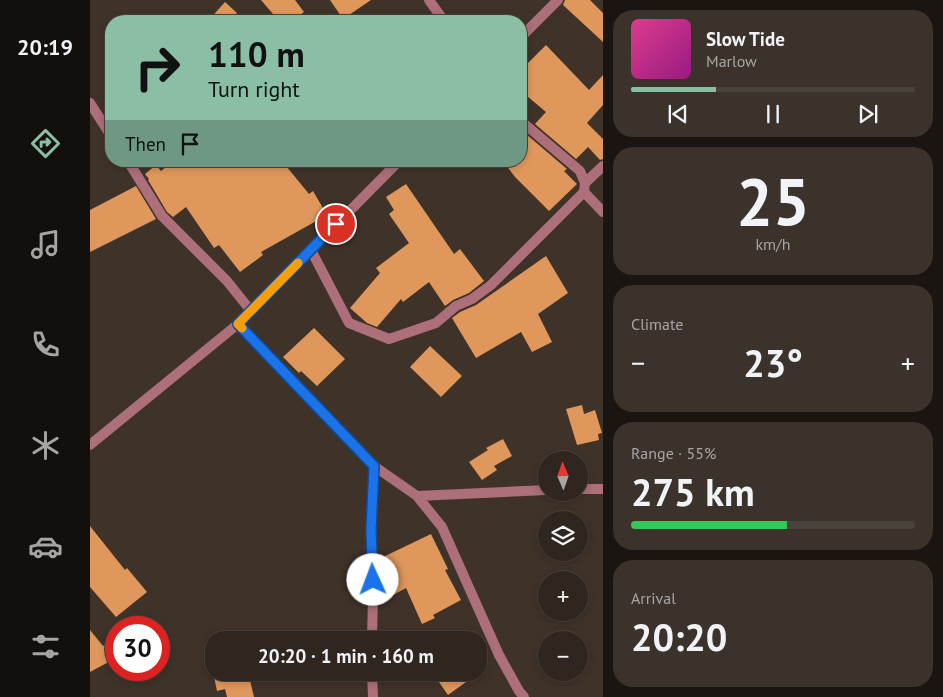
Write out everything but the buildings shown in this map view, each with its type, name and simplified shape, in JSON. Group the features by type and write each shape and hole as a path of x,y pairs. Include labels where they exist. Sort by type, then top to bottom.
{"street":[{"path":"429,0 440,15"},
{"path":"527,31 558,0"},
{"path":"90,102 105,126"},
{"path":"527,126 580,171 585,188 603,212"},
{"path":"311,250 349,323 389,339 436,323 456,306 472,299 491,285 585,188 603,166"},
{"path":"132,167 162,216 227,281 250,311"},
{"path":"90,445 238,324 393,167"},
{"path":"238,324 374,466 417,496 442,527 499,655 518,691 524,697"},
{"path":"372,631 371,531 374,466"},
{"path":"588,489 603,489"},
{"path":"417,496 538,490"},
{"path":"372,681 373,697"}],"slow traffic":[{"path":"242,328 238,324 298,263"}],"route":[{"path":"336,224 238,324 374,466 371,531 373,580"}]}
